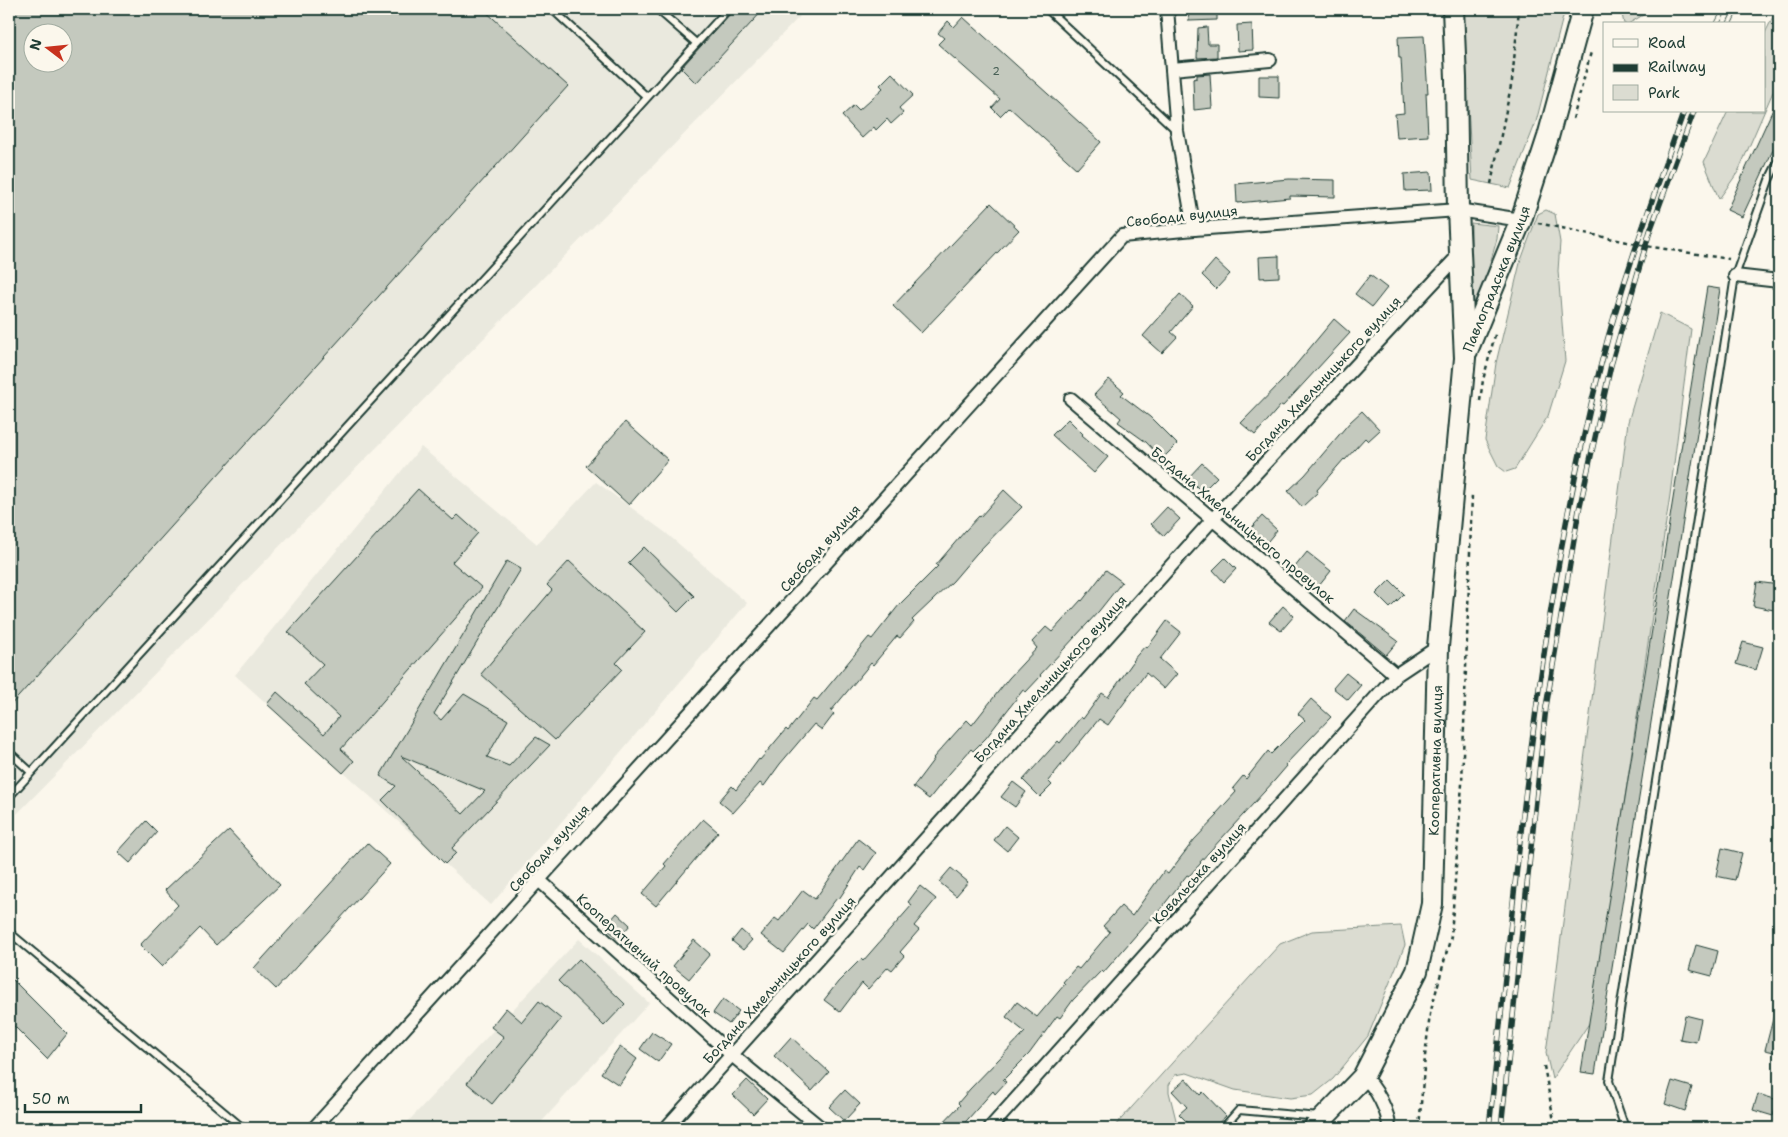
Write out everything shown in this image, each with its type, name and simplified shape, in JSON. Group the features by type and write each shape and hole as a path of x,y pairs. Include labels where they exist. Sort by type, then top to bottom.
{"main road":[{"name":"Павлоградська вулиця","path":"1453,9 1458,210 1465,358"},
{"name":"Павлоградська вулиця","path":"1465,358 1521,220 1548,137 1583,9"},
{"name":"Кооперативна вулиця","path":"1319,1123 1363,1077 1417,971 1432,904 1438,646 1465,358"}],"street":[{"path":"1167,9 1177,130 1194,229"},
{"path":"1172,69 1270,60"},
{"name":"Свободи вулиця","path":"314,1128 540,881 1122,236 1458,210 1521,220"},
{"name":"Богдана Хмельницького вулиця","path":"666,1128 1213,519 1460,254"},
{"path":"1735,276 1779,281"},
{"name":"Богдана Хмельницького провулок","path":"1071,399 1396,675"},
{"name":"Ковальська вулиця","path":"990,1128 1396,675 1438,646"},
{"name":"Кооперативний провулок","path":"540,881 732,1055 821,1128"},
{"path":"1363,1077 1371,1083 1389,1119 1389,1128"}],"lane":[{"path":"552,9 647,97"},
{"path":"657,9 696,43"},
{"path":"9,797 728,9"},
{"path":"1046,9 1177,130"},
{"path":"1625,1128 1609,1082 1735,276 1769,180 1779,160"},
{"path":"9,752 32,772"},
{"path":"9,932 243,1128"},
{"path":"1223,1128 1239,1110 1319,1123"}],"path":[{"path":"1491,184 1512,81 1519,9"},
{"path":"1570,126 1592,48"},
{"path":"1521,220 1646,246 1740,261"},
{"path":"1479,409 1483,380 1498,325"},
{"path":"1419,1128 1424,1056 1430,1014 1451,936 1462,784 1472,488"},
{"path":"1544,1066 1554,1121 1558,1128"}],"shaded area":[{"path":"9,9 807,9 9,822"},
{"path":"421,447 537,544 596,482 666,533 747,603 491,905 235,675"},
{"path":"579,939 649,1003 536,1128 402,1128"}],"green space":[{"path":"1463,9 1565,9 1536,122 1510,188 1472,180"},
{"path":"1621,9 1653,9 1631,22 1624,22"},
{"path":"1777,9 1779,9 1779,78 1766,108 1766,31"},
{"path":"1728,112 1764,112 1738,172 1719,199 1704,162"},
{"path":"1546,210 1555,214 1560,242 1558,271 1565,361 1548,416 1515,469 1506,472 1498,466 1485,440 1496,363 1520,263 1538,214"},
{"path":"1471,223 1498,226 1497,239 1478,306 1471,304"},
{"path":"1660,313 1691,329 1670,495 1592,1019 1552,1079 1546,1053 1628,422"},
{"path":"1401,926 1405,945 1368,1036 1333,1079 1313,1095 1290,1098 1235,1090 1187,1073 1175,1075 1169,1085 1178,1128 1113,1128 1280,944 1312,931"}],"building":[{"path":"9,9 483,9 568,86 9,707"},
{"path":"733,9 764,9 696,83 681,68"},
{"path":"1188,9 1217,9 1217,20 1189,21"},
{"path":"963,17 1101,142 1077,169 1009,107 1000,116 992,108 1000,99 938,44 944,38 938,33 948,21 954,27"},
{"path":"1252,24 1253,50 1238,51 1237,25"},
{"path":"1207,27 1208,44 1217,44 1217,57 1197,58 1198,28"},
{"path":"1424,36 1428,93 1426,93 1428,136 1397,138 1395,114 1404,113 1398,37"},
{"path":"892,73 913,95 899,108 903,113 891,124 887,119 876,130 874,127 862,138 842,116 854,105 859,110 883,88 880,85"},
{"path":"1210,74 1212,108 1194,110 1193,79 1197,78 1197,75"},
{"path":"1259,76 1279,76 1279,98 1259,97"},
{"path":"1779,96 1779,137 1742,217 1727,210"},
{"path":"1431,172 1432,190 1405,191 1404,174"},
{"path":"1289,179 1335,180 1335,197 1290,196 1290,198 1237,203 1236,184"},
{"path":"991,203 1019,230 921,333 893,306"},
{"path":"1279,256 1279,277 1260,278 1259,257"},
{"path":"1215,260 1230,274 1216,289 1202,275"},
{"path":"1370,275 1387,288 1372,307 1355,294"},
{"path":"1707,287 1720,289 1595,1074 1581,1072"},
{"path":"1180,294 1193,306 1171,332 1177,337 1162,353 1143,336"},
{"path":"1334,319 1350,333 1255,435 1241,423 1284,379"},
{"path":"1109,379 1124,392 1121,395 1150,417 1177,444 1162,459 1146,442 1118,422 1121,418 1094,395"},
{"path":"1362,411 1380,430 1368,441 1365,438 1317,490 1318,492 1302,507 1288,491 1305,475 1350,422"},
{"path":"1068,419 1082,435 1108,457 1094,473 1052,435"},
{"path":"625,422 668,460 629,505 586,466"},
{"path":"1202,463 1217,477 1202,492 1188,478"},
{"path":"418,489 453,520 458,515 478,533 452,562 482,588 341,749 354,761 343,773 267,704 277,692 324,734 339,717 304,684 323,664 288,632"},
{"path":"1004,490 1022,507 976,554 953,581 912,620 914,622 900,638 897,636 873,665 871,663 831,711 834,714 822,730 814,724 764,786 760,783 733,813 719,801 732,786 736,790 759,759 786,729 788,731 814,698 817,700 869,637 872,639 899,605 938,566 936,565 965,531"},
{"path":"1167,507 1180,519 1164,536 1151,524"},
{"path":"1262,516 1277,530 1263,547 1247,533"},
{"path":"644,547 694,596 678,612 628,563"},
{"path":"1307,552 1331,571 1314,592 1290,573"},
{"path":"1225,558 1236,569 1224,582 1213,570"},
{"path":"507,561 521,569 434,714 441,720 464,694 508,720 487,757 509,766 536,737 550,745 452,848 456,853 445,864 382,800 396,786 380,776","holes":["401,756 485,791 463,814"]},
{"path":"569,561 645,632 616,663 622,669 555,740 481,674 552,590 547,585"},
{"path":"1106,570 1122,582 1099,611 1026,692 1023,690 986,738 973,751 971,749 929,799 913,787 933,758 967,720 972,725 1009,678 1037,648 1032,642 1046,627 1052,632 1082,601"},
{"path":"1390,580 1404,594 1390,608 1376,594"},
{"path":"1757,582 1779,585 1779,611 1753,606"},
{"path":"1283,606 1294,616 1281,631 1269,622"},
{"path":"1354,609 1398,641 1386,655 1345,621"},
{"path":"1167,621 1181,632 1160,659 1177,674 1164,689 1146,673 1108,725 1099,719 1048,781 1052,785 1040,797 1023,780 1058,741 1060,743 1081,717 1083,719 1102,693 1108,697 1132,661 1145,646 1147,648"},
{"path":"1743,642 1763,647 1756,670 1736,664"},
{"path":"1346,673 1361,685 1348,700 1333,688"},
{"path":"1311,699 1331,717 1285,765 1287,766 1201,863 1189,876 1187,875 1152,920 1150,919 1103,973 1101,971 1073,1000 1060,1018 1057,1016 1029,1054 1003,1080 1006,1082 995,1094 993,1091 960,1128 938,1128 960,1105 958,1103 970,1089 1025,1032 1006,1017 1017,1002 1037,1017 1065,984 1063,982 1076,967 1079,969 1110,932 1103,926 1121,906 1132,916 1164,871 1168,874 1194,840 1218,815 1216,814 1236,792 1233,788 1243,776 1246,779 1268,751 1271,754 1305,720 1298,714"},
{"path":"1013,782 1026,792 1015,807 1001,797"},
{"path":"703,819 718,832 656,906 642,894 666,866 664,864"},
{"path":"146,821 157,832 130,863 118,852"},
{"path":"1005,826 1018,837 1007,851 994,840"},
{"path":"229,830 280,885 216,945 200,928 162,967 140,945 178,905 165,890"},
{"path":"858,839 876,853 864,870 860,867 839,899 837,898 813,929 808,924 784,953 761,935 775,918 779,921 803,890 815,899"},
{"path":"367,843 390,864 276,989 254,968"},
{"path":"1722,848 1742,853 1735,880 1716,876"},
{"path":"951,868 968,882 956,896 939,882"},
{"path":"920,886 936,899 914,926 919,930 900,952 904,956 892,970 888,967 868,989 862,983 840,1012 824,1000 838,982 861,959 863,961 912,905 908,902"},
{"path":"617,913 630,925 618,939 605,927"},
{"path":"741,930 752,940 743,950 732,941"},
{"path":"694,940 710,954 689,979 673,966"},
{"path":"1696,945 1718,951 1712,976 1689,970"},
{"path":"579,959 625,1004 604,1026 558,981"},
{"path":"9,976 67,1034 47,1059 9,1021"},
{"path":"723,999 739,1011 729,1024 713,1013"},
{"path":"539,1001 561,1019 492,1104 467,1083 504,1037 491,1027 506,1008 522,1022"},
{"path":"1775,1011 1779,1011 1779,1053 1765,1050"},
{"path":"1685,1015 1701,1019 1696,1042 1680,1039"},
{"path":"652,1032 671,1044 658,1062 640,1049"},
{"path":"791,1037 829,1072 812,1091 774,1056"},
{"path":"620,1046 637,1059 619,1085 601,1073"},
{"path":"1186,1079 1200,1095 1203,1092 1226,1116 1213,1128 1193,1128 1179,1114 1187,1107 1172,1091"},
{"path":"747,1080 767,1099 753,1114 733,1095"},
{"path":"1672,1081 1692,1087 1685,1111 1665,1104"},
{"path":"845,1090 860,1104 844,1121 829,1107"},
{"path":"1758,1094 1778,1100 1773,1116 1753,1110"}],"railway":[{"path":"1718,22 1725,9"},
{"path":"1730,22 1736,9"},
{"path":"1489,1128 1531,744 1560,553 1579,458 1601,364 1619,300 1684,112"},
{"path":"1501,1128 1546,707 1579,510 1611,365 1650,231 1694,112"}]}
